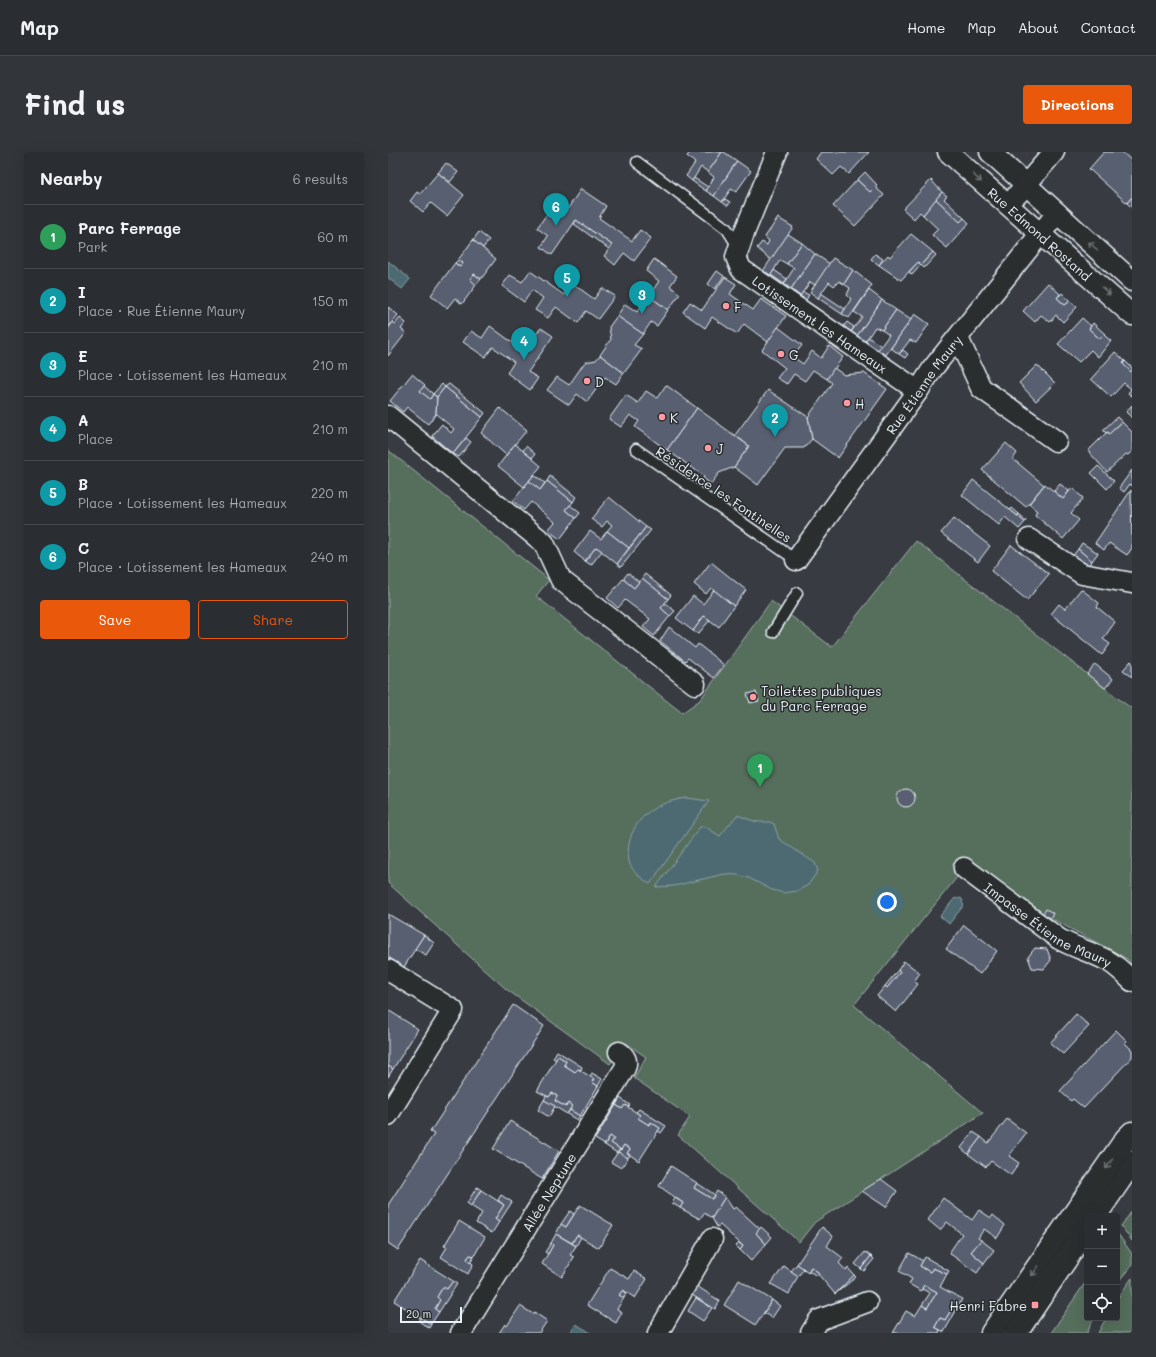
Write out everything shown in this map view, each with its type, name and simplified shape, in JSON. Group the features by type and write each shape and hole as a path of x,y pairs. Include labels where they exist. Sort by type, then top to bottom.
{"street":[{"name":"Lotissement les Hameaux","path":"777,152 736,256 741,269 918,391"},
{"name":"Rue Edmond Rostand","path":"948,152 1040,234 1074,262 1132,315"},
{"name":"Rue Edmond Rostand","path":"990,152 1132,281"},
{"path":"1008,206 1054,152"},
{"name":"Rue Étienne Maury","path":"796,560 933,368 1057,213"},
{"path":"958,338 981,388 1056,441"},
{"path":"388,416 544,543 561,580 695,684"},
{"path":"1029,539 1082,574 1132,583"},
{"name":"Impasse Étienne Maury","path":"961,865 1054,935 1074,947 1109,962 1122,971 1132,981"},
{"path":"388,970 453,1010 388,1115"},
{"name":"Allée Neptune","path":"461,1333 625,1068 627,1064 626,1060 619,1052"},
{"path":"992,1333 1126,1139 1132,1133"},
{"path":"1097,1213 1132,1162"},
{"path":"1016,1333 1084,1232"},
{"path":"658,1333 712,1239"},
{"path":"811,1333 819,1320 867,1302"}],"lane":[{"name":"Lotissement les Hameaux","path":"636,162 727,229 739,248"},
{"name":"Résidence les Fontinelles","path":"636,449 796,560"},
{"path":"773,632 798,593"}],"green space":[{"path":"388,450 549,580 536,596 682,713 700,700 771,601 832,647 916,541 1132,709 1132,965 1127,959 1043,914 970,861 854,1005 983,1113 815,1222 799,1242 678,1135 690,1117 634,1078 646,1057 626,1043 610,1064 506,989 388,883"},
{"path":"1132,1211 1132,1241 1121,1226"},
{"path":"1120,1237 1132,1254 1132,1265 1120,1279"},
{"path":"1132,1278 1132,1333 1098,1333 1104,1321 1120,1321 1120,1295"},
{"path":"1084,1284 1084,1321 1093,1321 1087,1333 1051,1333"}],"water":[{"path":"388,261 410,279 402,289 388,278"},
{"path":"687,798 709,801 650,884 636,873 629,862 628,850 632,834 642,817 650,811 667,802"},
{"path":"737,815 757,822 770,822 774,824 779,839 815,863 818,871 808,885 797,891 784,893 772,890 749,878 724,874 674,886 656,887 700,827 704,826 720,836"},
{"path":"955,898 961,898 964,905 949,924 940,916"},
{"path":"576,1324 591,1333 570,1333"}],"building":[{"path":"691,152 722,152 708,172 701,167 692,181 686,176 695,163 687,156"},
{"path":"722,152 737,161 714,196 706,191 714,177 708,172"},
{"path":"821,152 869,152 849,174 841,167 833,175 816,159"},
{"path":"1104,152 1122,152 1132,161 1132,197 1127,203 1089,169"},
{"path":"737,161 751,171 736,192 731,189 722,202 714,196"},
{"path":"446,163 458,172 450,182 438,173"},
{"path":"865,172 877,185 870,192 857,180"},
{"path":"438,173 464,195 447,216 431,203 423,212 410,201 417,192 420,194"},
{"path":"694,178 708,187 706,191 692,181"},
{"path":"857,180 870,192 875,187 884,195 855,226 833,206"},
{"path":"931,180 942,192 923,215 920,212 914,219 903,209"},
{"path":"581,189 606,206 599,218 632,241 640,230 651,238 634,261 624,253 615,265 604,256 612,245 576,220 552,255 541,247 548,236 537,228 554,204 566,211"},
{"path":"942,192 947,196 944,199 964,218 960,222 936,199"},
{"path":"1132,197 1132,208 1127,203"},
{"path":"725,199 730,202 728,206 722,202"},
{"path":"936,199 960,222 964,218 969,223 947,248 932,235 938,229 923,215"},
{"path":"778,218 793,227 771,260 757,248 762,242 767,245 769,241 765,237"},
{"path":"576,220 612,245 609,249 574,224"},
{"path":"479,232 489,240 483,248 473,240"},
{"path":"788,234 802,243 787,264 780,260 771,275 763,271"},
{"path":"911,234 933,252 921,265 918,262 901,280 879,265 888,255 890,257"},
{"path":"473,240 496,259 481,279 474,274 470,279 476,285 462,304 455,298 447,308 431,295 455,263 460,267 463,263 458,260"},
{"path":"802,243 815,254 791,289 784,284 794,268 787,264"},
{"path":"933,252 936,255 924,268 921,265"},
{"path":"815,254 830,264 815,285 810,282 800,296 791,289"},
{"path":"875,254 883,259 879,265 871,259"},
{"path":"833,258 853,270 844,284 839,281 834,286 829,282 818,298 810,292"},
{"path":"654,259 677,276 670,286 680,294 668,310 649,296 659,281 646,271"},
{"path":"458,260 463,263 460,267 455,263"},
{"path":"918,262 921,265 912,275 909,272"},
{"path":"774,270 787,279 784,284 771,275"},
{"path":"853,270 872,285 849,318 842,314 851,299 847,295 850,288 844,284"},
{"path":"530,271 564,295 572,283 594,299 602,288 615,296 598,319 586,311 578,323 556,307 548,318 535,310 543,298 532,290 524,302 502,286 510,275 522,282"},
{"path":"717,271 724,276 715,289 708,284"},
{"path":"474,274 481,279 476,285 470,279"},
{"name":"F","path":"725,277 736,284 730,294 753,310 761,299 786,316 768,342 744,324 737,334 712,317 705,328 683,312 690,302 702,310"},
{"path":"1048,283 1060,294 1057,298 1065,305 1070,301 1077,307 1063,322 1056,315 1050,322 1041,315 1035,322 1023,311"},
{"path":"869,290 882,300 857,336 851,332 862,317 854,312"},
{"path":"803,292 809,295 806,300 800,296"},
{"path":"821,293 845,309 842,314 818,298"},
{"path":"1062,293 1070,301 1065,305 1057,298"},
{"path":"649,296 668,310 657,326 651,322 643,334 617,316 625,304 637,312"},
{"path":"882,300 896,310 882,330 875,327 865,342 857,336"},
{"path":"388,307 398,315 388,327"},
{"path":"896,310 911,320 885,356 877,351 889,335 882,330"},
{"path":"915,314 929,324 916,343 910,340 899,354 891,348"},
{"name":"D","path":"617,316 643,334 634,345 642,349 624,373 600,355 611,339 609,327"},
{"path":"400,318 406,323 401,329 406,333 388,356 388,329 393,322 395,324"},
{"path":"1082,318 1091,326 1089,329 1100,339 1104,335 1111,341 1098,357 1091,350 1079,362 1058,344"},
{"path":"847,322 854,327 851,332 843,327"},
{"path":"1093,323 1105,334 1100,339 1089,329"},
{"path":"490,326 513,343 522,331 532,339 541,328 553,336 528,372 538,378 530,390 507,373 514,362 493,347 485,357 463,342 471,331 482,338"},
{"name":"G","path":"778,327 802,345 793,357 803,364 812,351 821,358 829,346 843,357 827,379 813,370 805,381 794,374 787,384 777,378 785,368 762,350"},
{"path":"868,337 881,346 877,351 865,342"},
{"path":"903,350 908,354 905,358 899,354"},
{"path":"1115,352 1125,361 1123,364 1132,373 1132,388 1131,389 1124,383 1111,397 1091,379"},
{"name":"D","path":"600,355 624,373 616,384 605,377 587,402 577,394 569,405 547,390 557,377 569,385 585,362 596,360"},
{"path":"1125,361 1132,368 1132,373 1123,364"},
{"path":"1037,365 1055,383 1036,401 1019,383"},
{"name":"H","path":"834,368 844,375 864,373 887,389 838,458 812,439 808,417 832,383 827,379"},
{"path":"412,374 425,385 420,391 430,399 433,394 437,397 436,414 428,424 407,407 403,412 390,401"},
{"path":"442,384 445,387 437,397 433,394"},
{"path":"449,384 485,413 482,417 445,387"},
{"name":"K","path":"666,385 697,408 667,450 635,427 639,421 630,415 621,427 609,419 626,395 638,403 646,391 657,398"},
{"path":"424,386 433,394 430,399 420,391"},
{"path":"445,387 482,417 453,454 432,436 442,424 451,433 454,429 436,414 437,397"},
{"path":"1132,388 1132,396 1128,393"},
{"path":"768,390 808,417 812,439 804,448 785,448 758,485 734,467 749,446 735,435"},
{"path":"1132,405 1132,418 1126,412"},
{"path":"500,408 527,430 506,455 481,433"},
{"name":"J","path":"697,408 749,446 734,467 719,473 711,484 703,478 704,476 667,450"},
{"path":"1117,417 1122,422 1109,434 1108,432 1106,433 1103,430"},
{"path":"1122,422 1132,432 1132,451 1128,455 1126,454 1107,472 1088,451 1106,433 1108,432 1109,434"},
{"path":"466,438 471,442 459,457 453,454"},
{"path":"1006,443 1017,453 1013,459 1044,485 1026,507 982,470"},
{"path":"515,444 541,466 524,487 498,466"},
{"path":"526,446 535,454 532,458 523,451"},
{"path":"1098,466 1114,481 1107,489 1091,473"},
{"path":"1132,470 1132,486 1130,484 1124,492 1119,488"},
{"path":"534,475 545,483 540,490 529,481"},
{"path":"550,476 576,497 573,502 547,481"},
{"path":"973,480 1025,522 1019,529 1005,517 999,525 962,495"},
{"path":"529,481 540,490 547,481 573,502 566,510 576,518 560,539 548,530 555,522 531,502 524,510 513,501"},
{"path":"1045,484 1063,499 1072,488 1083,498 1071,513 1079,520 1063,539 1035,515 1037,511 1029,504"},
{"path":"1060,484 1069,491 1063,499 1054,491"},
{"path":"1131,490 1132,548 1127,555 1109,543 1104,550 1095,543"},
{"path":"609,497 646,527 629,548 607,531 612,525 607,521 602,527 591,519"},
{"path":"570,505 580,513 576,518 566,510"},
{"path":"1012,508 1019,514 1018,516 1010,510"},
{"path":"1019,514 1026,520 1025,522 1018,516"},
{"path":"954,518 990,546 978,562 941,533"},
{"path":"646,527 651,530 621,567 617,564"},
{"path":"590,531 601,539 607,531 629,548 617,564 596,547 585,561 574,552"},
{"path":"1082,543 1098,553 1092,561 1078,549"},
{"path":"1011,545 1049,574 1027,600 991,571"},
{"path":"596,547 602,551 591,565 585,561"},
{"path":"1078,549 1092,561 1086,569 1072,557"},
{"path":"711,562 746,590 734,606 711,588 706,594 694,584"},
{"path":"628,573 639,582 634,588 623,579"},
{"path":"645,574 671,595 668,599 642,578"},
{"path":"642,578 668,599 661,608 670,616 654,636 643,627 650,619 625,600 618,608 607,598 623,579 634,588"},
{"path":"1081,589 1099,603 1097,607 1115,622 1103,639 1110,644 1102,655 1051,614 1059,604 1065,609"},
{"path":"714,590 734,606 719,627 704,616 693,631 676,618 693,596 703,604"},
{"path":"665,603 675,611 670,616 661,608"},
{"path":"704,616 710,620 698,634 693,631"},
{"path":"669,627 695,648 698,644 724,665 714,678 688,658 685,661 660,641"},
{"path":"1131,661 1132,662 1132,677 1123,670"},
{"path":"1095,664 1113,679 1105,688 1087,674"},
{"name":"Toilettes publiques du Parc Ferrage","path":"756,692 759,701 750,703 747,694"},
{"path":"906,789 912,792 915,798 912,804 906,807 900,804 897,798 900,792"},
{"path":"1046,909 1053,913 1050,918 1043,914"},
{"path":"388,914 424,935 404,967 388,957"},
{"path":"964,925 997,951 980,974 946,949"},
{"path":"424,935 434,943 426,955 415,949"},
{"path":"1035,948 1047,949 1051,960 1044,969 1032,968 1028,957"},
{"path":"904,961 920,973 914,981 918,984 896,1012 877,996 885,986 887,988 900,972 898,970"},
{"path":"898,970 900,972 887,988 885,986"},
{"path":"513,1005 544,1026 398,1250 388,1243 388,1205 434,1134 430,1132"},
{"path":"388,1010 418,1029 393,1069 388,1066"},
{"path":"1076,1014 1089,1026 1063,1054 1050,1043"},
{"path":"1116,1030 1127,1041 1125,1043 1132,1050 1132,1057 1084,1108 1073,1099 1071,1101 1060,1091"},
{"path":"557,1051 582,1067 581,1070 578,1069 575,1072 564,1065 566,1061 558,1056 556,1060 553,1058"},
{"path":"558,1056 566,1061 564,1065 575,1072 578,1069 594,1079 592,1082 598,1086 580,1116 570,1110 572,1106 568,1103 566,1107 555,1101 557,1096 552,1093 549,1097 537,1091"},
{"path":"388,1066 393,1069 388,1077"},
{"path":"592,1073 602,1079 598,1086 592,1082 594,1079 590,1076"},
{"path":"552,1093 557,1096 555,1101 566,1107 568,1103 572,1106 567,1114 544,1100 546,1096 549,1097"},
{"path":"620,1098 630,1105 628,1107 625,1105 622,1109 616,1105"},
{"path":"544,1100 555,1106 549,1117 538,1110"},
{"path":"616,1105 622,1109 625,1105 640,1115 638,1118 649,1125 651,1122 660,1128 639,1161 627,1153 630,1149 624,1145 621,1150 611,1143 614,1139 610,1136 605,1145 595,1139"},
{"path":"639,1109 666,1126 661,1133 658,1131 660,1128 651,1122 649,1125 638,1118 640,1115 636,1112"},
{"path":"570,1110 580,1116 577,1120 567,1114"},
{"path":"1007,1119 1026,1133 1009,1156 1019,1163 1011,1175 991,1161 986,1167 968,1154 981,1137 988,1143"},
{"path":"510,1121 559,1151 542,1179 493,1149"},
{"path":"973,1132 981,1137 968,1154 961,1148"},
{"path":"610,1136 614,1139 611,1143 620,1149 617,1153 605,1145"},
{"path":"624,1145 630,1149 627,1153 630,1155 628,1158 618,1152"},
{"path":"618,1152 628,1158 621,1168 611,1162"},
{"path":"671,1166 697,1183 694,1188 712,1199 717,1191 725,1197 712,1218 704,1213 700,1219 680,1208 683,1203 659,1186"},
{"path":"881,1179 897,1191 886,1207 862,1191"},
{"path":"697,1183 715,1195 712,1199 694,1188"},
{"path":"477,1187 481,1190 471,1206 467,1203"},
{"path":"481,1190 504,1205 495,1219 499,1222 492,1233 476,1223 482,1213 471,1206"},
{"path":"501,1195 512,1202 499,1222 495,1219 504,1205 498,1200"},
{"path":"725,1197 733,1209 736,1207 760,1229 756,1233 766,1244 751,1261 740,1250 743,1246 720,1225 717,1227 712,1218"},
{"path":"675,1198 683,1203 680,1208 672,1203"},
{"path":"943,1198 972,1220 979,1210 991,1218 993,1215 1005,1225 997,1238 984,1229 978,1238 981,1240 971,1252 984,1263 977,1273 949,1253 962,1234 947,1222 940,1230 928,1220"},
{"path":"580,1205 613,1225 599,1248 577,1235 572,1243 556,1234 561,1224 566,1227"},
{"path":"570,1211 574,1214 566,1227 561,1224"},
{"path":"459,1221 485,1237 474,1256 470,1255 467,1259 473,1264 468,1274 441,1257 447,1247 444,1246"},
{"path":"761,1227 772,1237 766,1244 756,1233"},
{"path":"822,1227 833,1236 827,1246 843,1258 839,1263 846,1271 848,1268 854,1275 835,1294 818,1274 819,1273 811,1267 808,1272 797,1264"},
{"path":"556,1234 576,1246 570,1255 574,1257 562,1277 542,1264 553,1245 551,1243"},
{"path":"577,1235 581,1237 576,1246 572,1243"},
{"path":"981,1240 994,1250 984,1263 971,1252"},
{"path":"551,1243 553,1245 548,1254 545,1252"},
{"path":"739,1243 743,1246 740,1250 736,1246"},
{"path":"865,1252 871,1256 861,1269 855,1264"},
{"path":"909,1253 923,1261 920,1266 930,1272 933,1268 947,1274 940,1287 962,1299 957,1309 953,1307 945,1320 940,1318 935,1327 940,1330 939,1333 893,1333 906,1311 915,1316 922,1305 927,1308 937,1292 924,1285 921,1291 909,1284 912,1279 899,1271"},
{"path":"470,1255 474,1256 470,1262 467,1259"},
{"path":"871,1256 874,1259 864,1271 861,1269"},
{"path":"925,1257 949,1271 947,1274 933,1268 930,1272 920,1266"},
{"path":"420,1260 453,1281 447,1289 443,1287 437,1297 440,1300 435,1309 439,1312 431,1324 394,1301"},
{"path":"797,1264 804,1269 798,1276 791,1271"},
{"path":"784,1266 798,1276 789,1294 771,1284"},
{"path":"811,1267 819,1273 817,1276 809,1271"},
{"path":"610,1268 629,1279 634,1271 647,1279 635,1298 623,1290 619,1295 624,1298 617,1309 622,1312 616,1323 587,1305"},
{"path":"854,1275 856,1277 835,1294"},
{"path":"739,1280 772,1300 756,1325 724,1305"},
{"path":"453,1281 457,1284 439,1312 435,1309 440,1300 437,1297 443,1287 447,1289"},
{"path":"692,1283 720,1301 715,1309 687,1292"},
{"path":"924,1285 937,1292 927,1308 922,1305 930,1293 922,1289"},
{"path":"623,1290 626,1293 624,1298 619,1295"},
{"path":"696,1298 712,1308 703,1321 688,1311"},
{"path":"772,1300 780,1306 772,1318 764,1313"},
{"path":"520,1306 533,1314 534,1312 547,1321 539,1333 499,1333 505,1324 507,1326"},
{"path":"953,1307 957,1309 944,1332 935,1327 940,1318 945,1320"},
{"path":"420,1317 431,1324 429,1328 420,1322"}],"place":[{"name":"C","path":"556,226"},
{"name":"B","path":"567,297"},
{"name":"F","path":"726,306"},
{"name":"E","path":"642,314"},
{"name":"G","path":"781,354"},
{"name":"A","path":"524,360"},
{"name":"D","path":"587,381"},
{"name":"H","path":"847,403"},
{"name":"K","path":"662,417"},
{"name":"I","path":"775,437"},
{"name":"J","path":"708,448"},
{"name":"Toilettes publiques du Parc Ferrage","path":"753,697"},
{"name":"Parc Ferrage","path":"760,787"},
{"name":"Henri Fabre","path":"1035,1305"}]}
